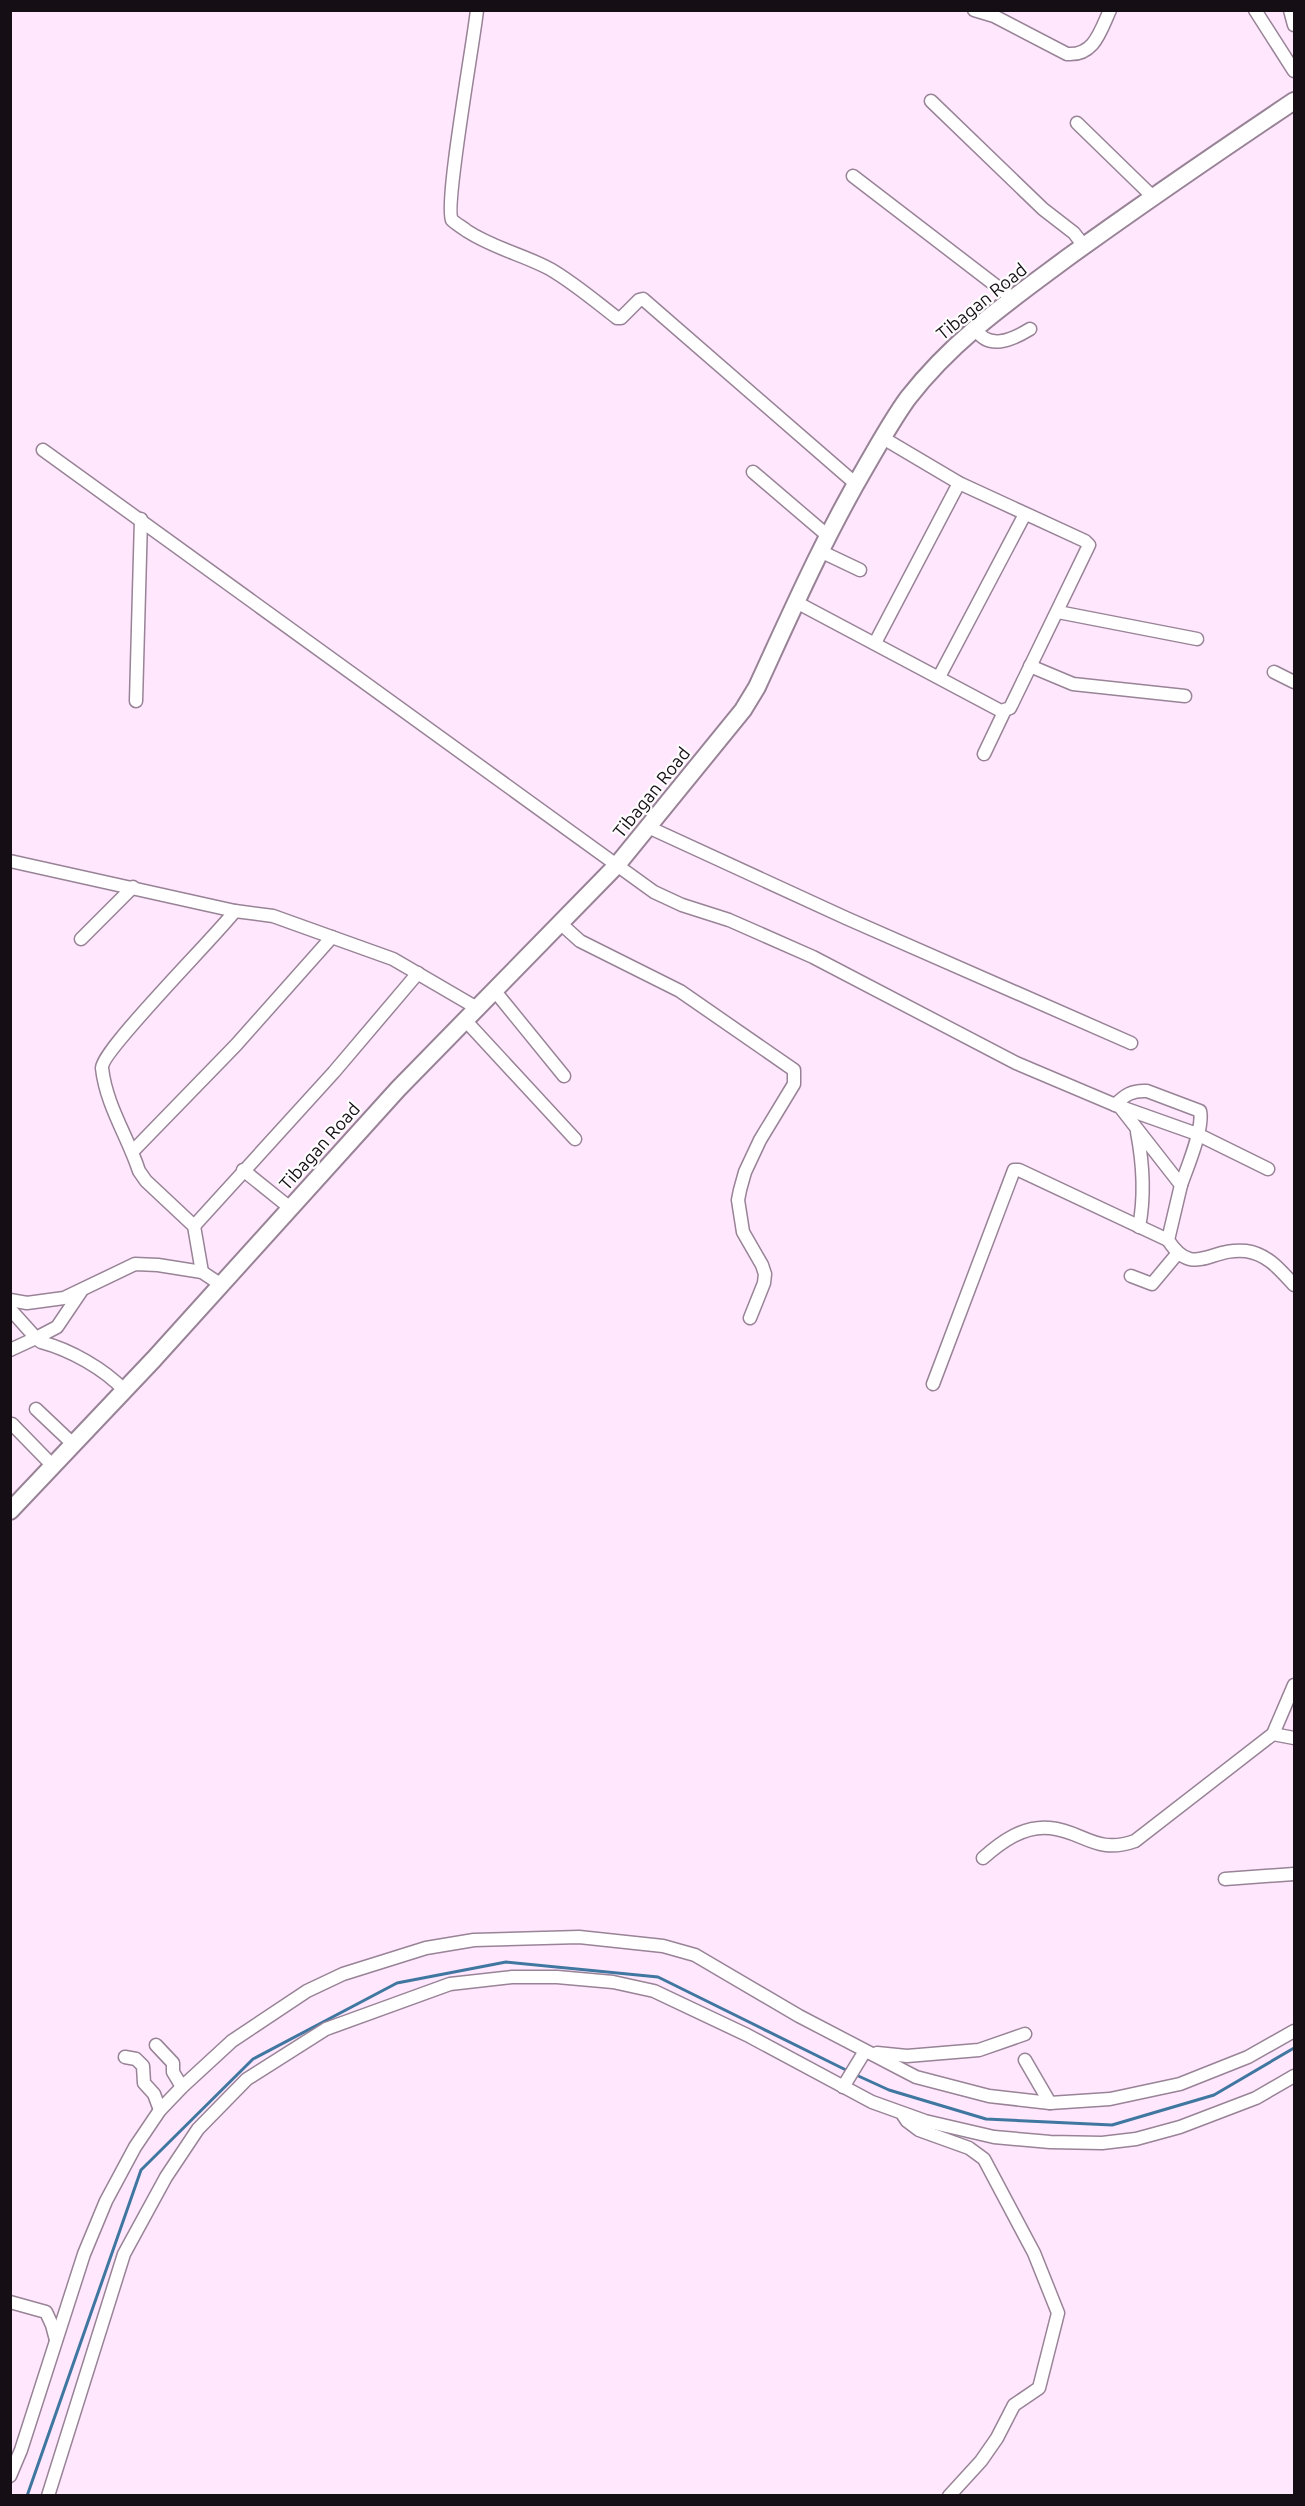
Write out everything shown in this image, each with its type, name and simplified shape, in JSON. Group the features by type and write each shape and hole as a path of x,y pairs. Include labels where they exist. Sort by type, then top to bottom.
{"main road":[{"name":"Tibagan Road","path":"10,1512 398,1089 617,865 743,710 757,687 824,544 856,484 907,399 936,366 975,328 1012,298 1152,196 1294,101"}],"street":[{"path":"477,10 474,44 455,160 450,213 454,222 488,244 550,270 617,318 621,318 639,300 643,299 856,484"},
{"path":"974,10 994,16 1067,54 1080,55 1088,49 1098,34 1110,10"},
{"path":"1255,10 1294,71"},
{"path":"1290,10 1294,25"},
{"path":"931,100 1043,208 1074,233 1084,246"},
{"path":"1077,123 1152,196"},
{"path":"853,176 1012,298"},
{"path":"975,328 980,337 988,341 1007,340 1030,329"},
{"path":"796,602 1001,711 1010,708 1089,546 1085,541 959,483 883,438"},
{"path":"43,450 654,892 670,900 729,920 813,957 1016,1063 1118,1106 1197,1134 1268,1169"},
{"path":"753,472 824,544 860,570"},
{"path":"875,643 959,483"},
{"path":"939,677 1025,514"},
{"path":"136,702 141,519"},
{"path":"1058,612 1197,639"},
{"path":"1030,666 1073,684 1185,696"},
{"path":"1274,672 1294,682"},
{"path":"984,754 1005,710"},
{"path":"648,827 856,922 1131,1043"},
{"path":"10,861 235,911 273,916 393,959 418,973 471,1014 575,1139"},
{"path":"81,939 133,887"},
{"path":"202,1272 194,1226 146,1181 139,1171 109,1097 103,1061 139,1016 219,933 235,911"},
{"path":"560,923 580,940 680,991 794,1070 794,1084 760,1140 745,1172 738,1200 744,1232 765,1274 750,1318"},
{"path":"132,1152 236,1045 332,937"},
{"path":"194,1226 334,1072 418,973"},
{"path":"494,990 564,1076"},
{"path":"1118,1106 1127,1094 1138,1090 1197,1109 1202,1116 1181,1185 1168,1240"},
{"path":"1118,1106 1181,1185"},
{"path":"1136,1128 1142,1161 1142,1203 1139,1227"},
{"path":"243,1170 289,1208"},
{"path":"933,1384 1012,1171 1018,1170 1168,1240 1177,1254 1188,1260 1197,1260 1223,1251 1248,1251 1271,1260 1294,1285"},
{"path":"1131,1276 1152,1284 1177,1254"},
{"path":"10,1300 27,1303 64,1298 135,1264 202,1272 220,1284"},
{"path":"10,1350 57,1327 84,1288"},
{"path":"10,1309 41,1342 98,1368 124,1390"},
{"path":"36,1408 73,1444"},
{"path":"12,1424 54,1466"},
{"path":"983,1858 1002,1842 1033,1829 1049,1828 1109,1847 1135,1842 1273,1734 1294,1685"},
{"path":"1273,1734 1294,1738"},
{"path":"1226,1879 1294,1874"},
{"path":"10,2475 21,2450 84,2254 106,2201 135,2147 160,2110 232,2041 263,2018 307,1991 342,1974 426,1948 474,1940 579,1937 663,1946 695,1955 865,2055 916,2077 988,2096 1050,2103 1110,2099 1180,2084 1248,2057 1294,2031"},
{"path":"48,2496 124,2254 166,2177 198,2129 247,2079 326,2029 450,1984 512,1977 557,1977 614,1982 654,1991 845,2084 872,2102 903,2114 994,2137 1050,2142 1102,2143 1136,2139 1180,2127 1256,2098 1294,2076"},
{"path":"865,2055 907,2056 979,2050 1025,2034"},
{"path":"156,2045 173,2063 173,2072 182,2087"},
{"path":"845,2084 865,2055"},
{"path":"125,2057 136,2059 143,2066 144,2083 154,2094 160,2110"},
{"path":"1025,2060 1050,2103"},
{"path":"903,2114 907,2121 919,2130 969,2148 984,2159 1034,2253 1058,2313 1039,2388 1014,2405 997,2438 981,2461 949,2496"},
{"path":"10,2302 46,2312 56,2342"}],"waterway":[{"path":"27,2496 141,2170 253,2059 397,1983 506,1962 658,1977 848,2071"},
{"path":"854,2074 889,2090 986,2119 1112,2125 1214,2095 1294,2048"}]}
